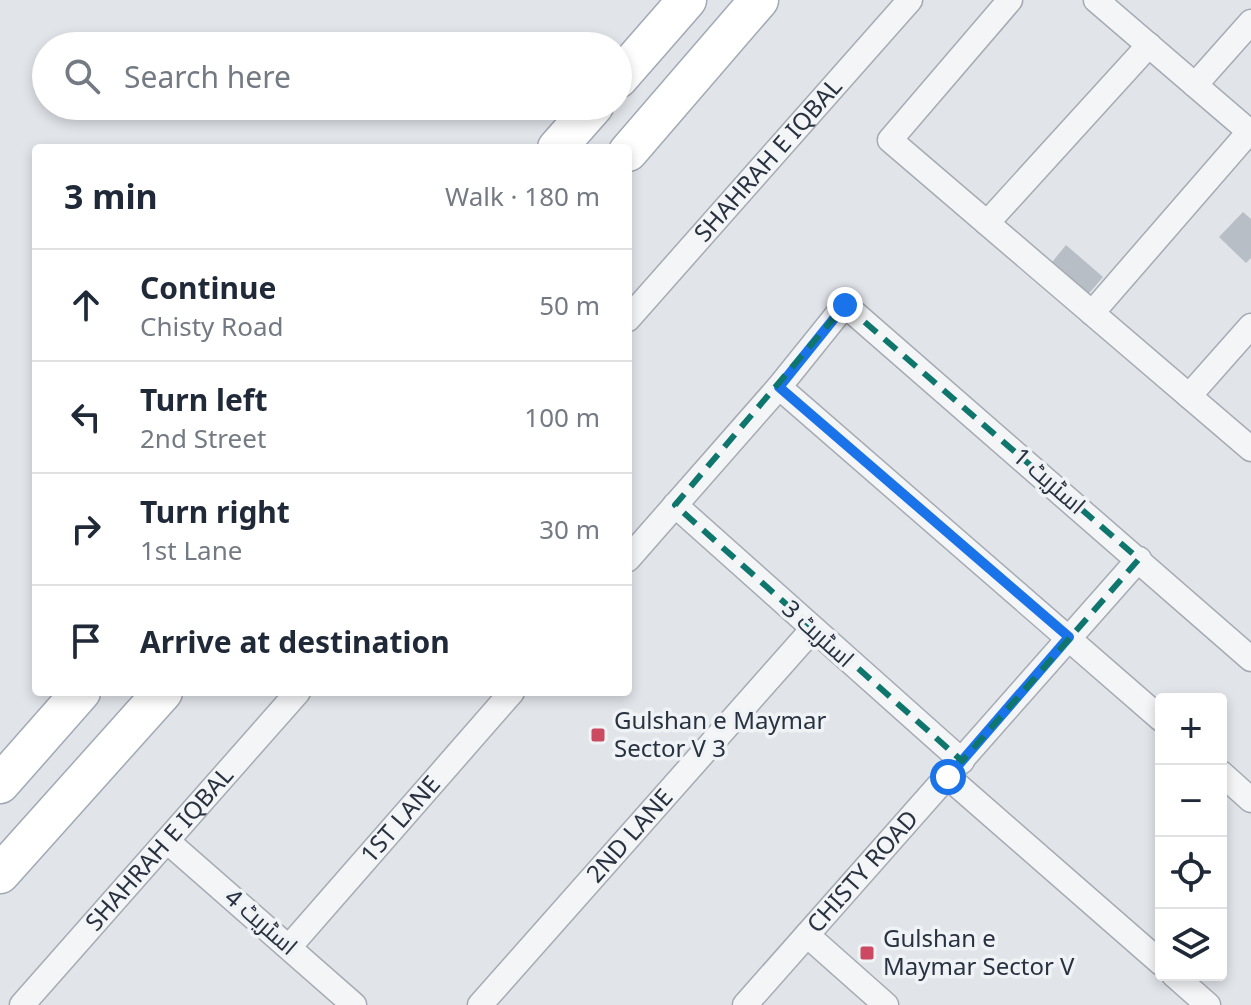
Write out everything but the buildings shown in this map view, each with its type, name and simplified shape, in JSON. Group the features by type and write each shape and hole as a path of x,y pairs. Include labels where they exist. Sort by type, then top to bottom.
{"main road":[{"path":"632,63 687,0"},
{"path":"632,147 759,0"},
{"path":"561,144 582,120"},
{"path":"0,784 77,696"},
{"path":"0,874 159,696"}],"street":[{"name":"SHAHRAH E IQBAL","path":"632,314 910,0"},
{"path":"1010,0 890,140 1251,449"},
{"path":"1092,313 1250,133 1096,0"},
{"path":"1195,85 1251,22"},
{"path":"987,223 1149,45"},
{"name":"اسٹریٹ 1","path":"779,387 845,305 1251,659"},
{"path":"1189,396 1251,326"},
{"path":"632,554 779,387 1155,714"},
{"name":"اسٹریٹ 3","path":"675,505 812,630 1155,957"},
{"name":"CHISTY ROAD","path":"745,1005 1139,559"},
{"name":"2ND LANE","path":"480,1005 812,630"},
{"name":"SHAHRAH E IQBAL","path":"22,1005 294,696"},
{"name":"1ST LANE","path":"290,946 509,696"},
{"path":"1227,778 1251,800"},
{"name":"اسٹریٹ 4","path":"167,841 354,1005"},
{"path":"807,935 886,1005"},
{"path":"1181,981 1208,1005"}],"highlighted area":[{"path":"845,305 1139,559 962,761 675,505"}],"place":[{"name":"Gulshan e Maymar Sector V 3","path":"598,735"},
{"name":"Gulshan e Maymar Sector V","path":"867,953"}],"route":[{"path":"845,305 779,387 1069,637 948,777"}]}
